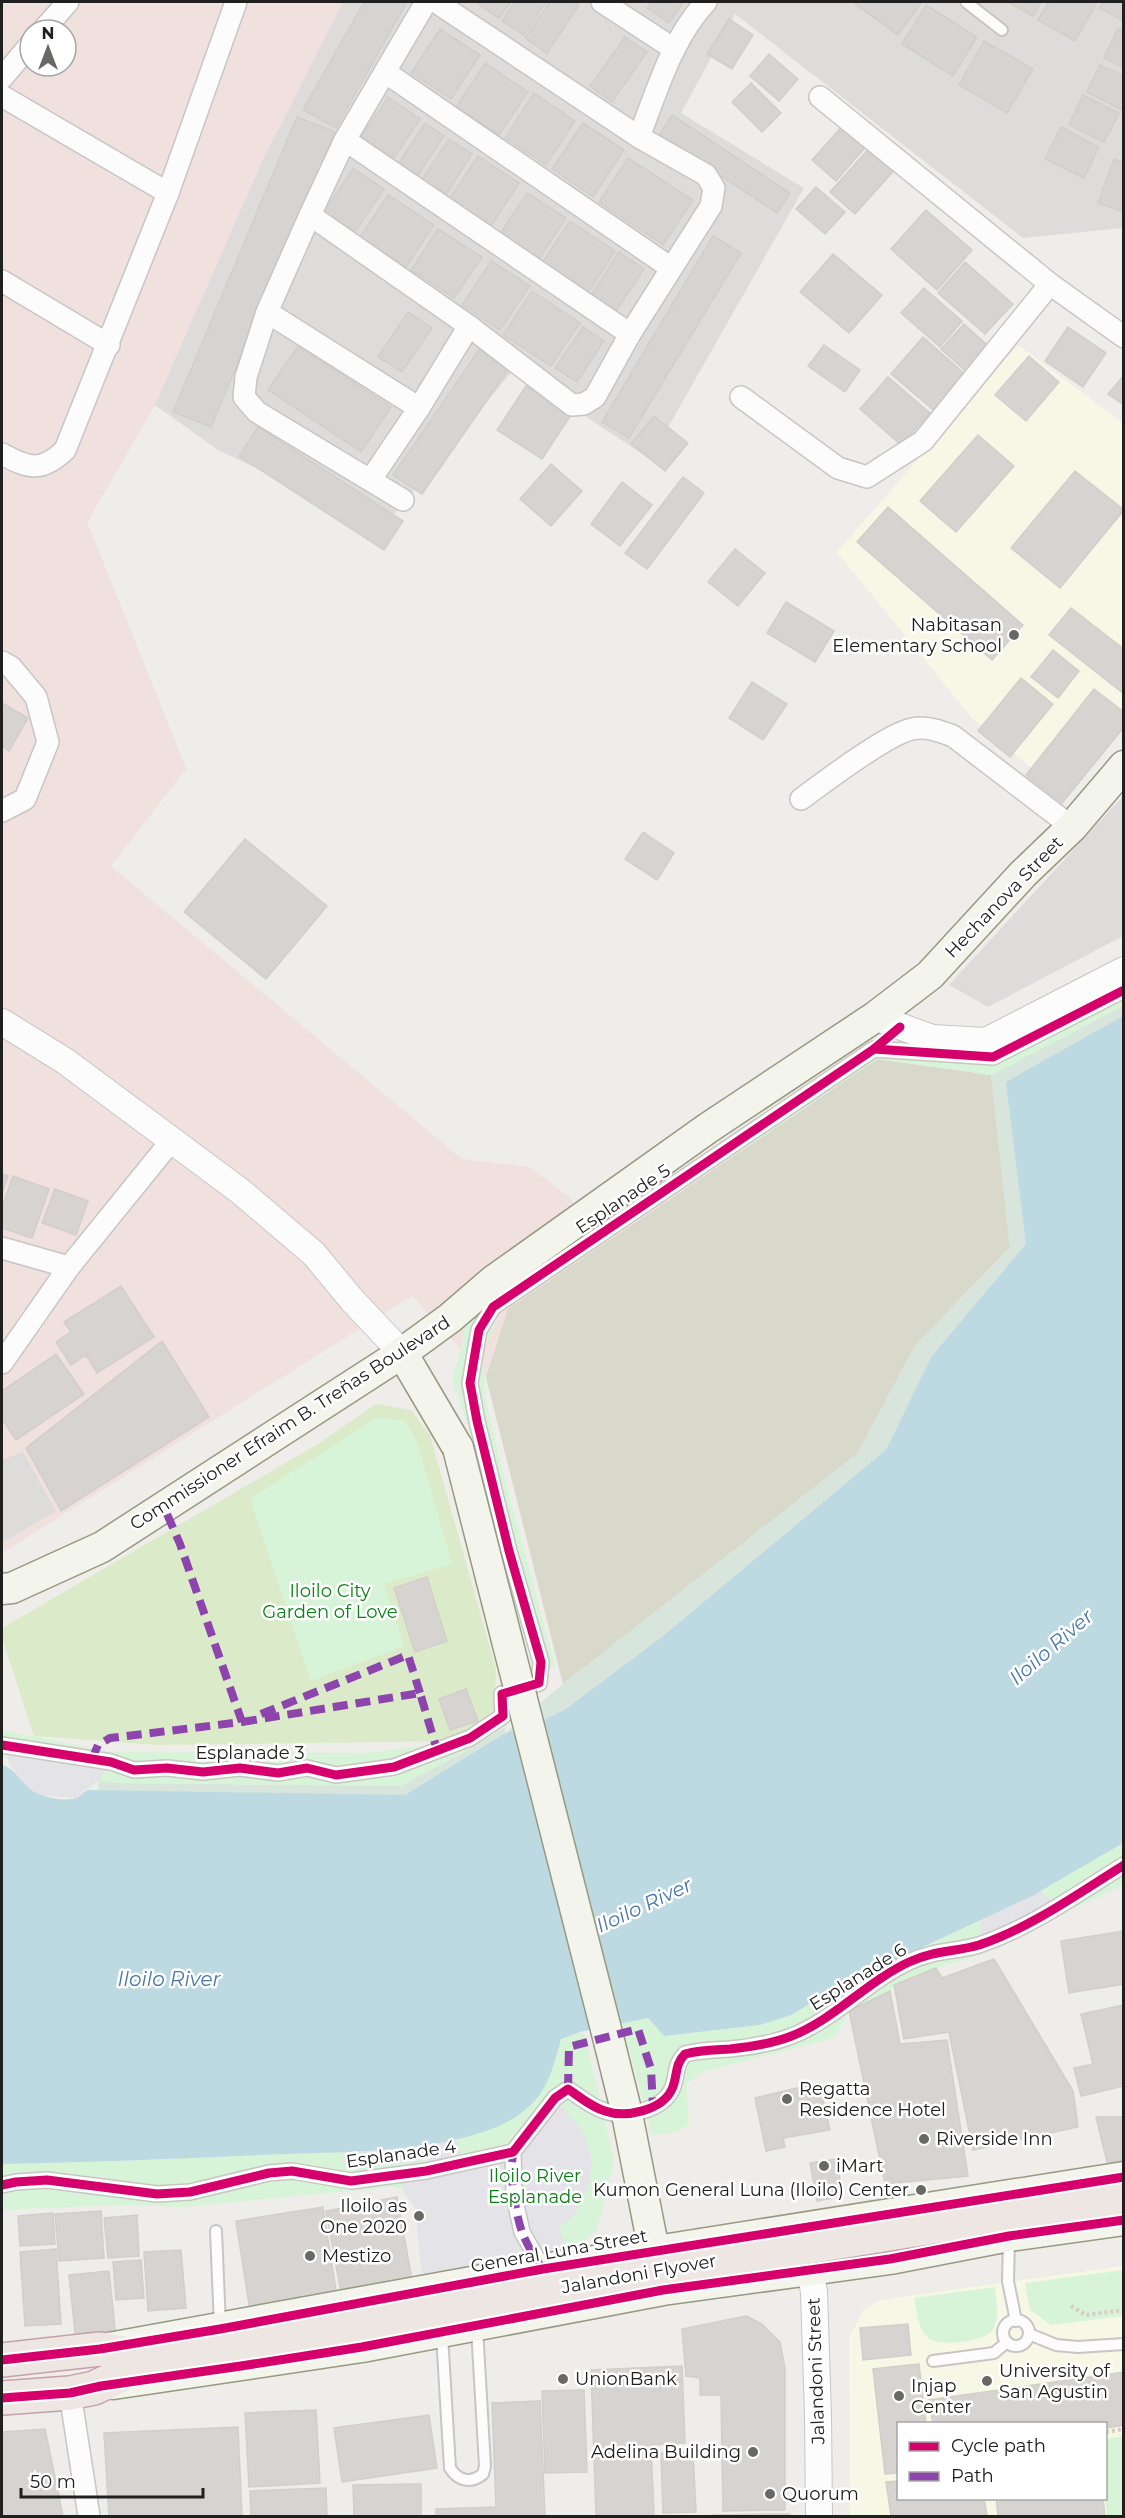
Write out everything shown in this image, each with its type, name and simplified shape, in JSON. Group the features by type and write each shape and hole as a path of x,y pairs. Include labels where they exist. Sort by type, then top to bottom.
{"highway":[{"name":"Jalandoni Flyover","path":"155,2359 212,2341 920,2228 1124,2198"},
{"name":"General Luna Street","path":"2,2360 100,2349 155,2359"},
{"path":"2,2398 85,2389 155,2359"}],"main road":[{"name":"Hechanova Street","path":"875,1017 930,975 1023,874 1072,827 1124,766"},
{"name":"Commissioner Efraim B. Treñas Boulevard","path":"2,1589 12,1587 102,1547 402,1353 450,1318 494,1281 708,1128 875,1017"},
{"path":"402,1353 458,1448 627,2114 663,2290"},
{"name":"General Luna Street","path":"100,2349 212,2341 543,2269 1124,2177"},
{"path":"85,2389 307,2356 663,2290 812,2271 1009,2236 1124,2220"}],"street":[{"path":"54,18 68,2"},
{"path":"2,454 22,465 36,466 53,462 65,450 168,193 236,2"},
{"path":"403,500 257,412 244,397 246,377 267,312 310,215 345,140 426,2"},
{"path":"310,215 469,326 572,405 584,404 595,396 630,334 711,206 714,188 706,175 639,137 436,2"},
{"path":"603,2 674,49"},
{"path":"639,137 674,49 706,2"},
{"path":"2,78 18,59"},
{"path":"385,72 671,268"},
{"path":"2,96 168,193"},
{"path":"820,97 1050,284 1124,337"},
{"path":"345,140 630,334"},
{"path":"2,281 109,345"},
{"path":"741,396 838,468 867,477 923,441 1050,284"},
{"path":"267,312 419,408"},
{"path":"371,479 419,408 469,326"},
{"path":"2,662 11,667 36,697 48,742 25,799 2,812"},
{"path":"801,799 882,743 911,729 932,729 953,736 1072,827"},
{"path":"875,1017 932,1038 986,1041 1124,970"},
{"name":"Esplanade 5","path":"502,1695 539,1683 541,1662 509,1551 470,1383 479,1330 493,1307 874,1048 993,1057 1124,990"},
{"path":"2,1022 65,1061 240,1191 314,1254 352,1300 402,1353"},
{"path":"2,1363 69,1267 172,1140"},
{"path":"2,1248 69,1267"},
{"name":"Esplanade 3","path":"2,1745 111,1762 134,1770 167,1768 203,1772 240,1768 278,1773 307,1768 336,1775 394,1767 470,1738 503,1716 502,1695"},
{"name":"Esplanade 6","path":"627,2114 664,2100 672,2089 676,2067 685,2055 754,2046 799,2033 908,1962 929,1953 977,1946 1007,1933 1044,1916 1124,1866"},
{"path":"543,2269 530,2248 520,2224 513,2186 513,2152 555,2098 568,2089 594,2107 606,2112 627,2114"},
{"name":"Esplanade 4","path":"2,2185 47,2180 157,2194 190,2192 269,2173 292,2171 351,2181 426,2171 513,2152"},
{"name":"Jalandoni Street","path":"801,2228 812,2271 818,2404 819,2517"},
{"path":"85,2389 89,2517"}],"lane":[{"path":"966,2 1002,30"},
{"path":"212,2341 216,2231"},
{"path":"1009,2236 1008,2281 1016,2321"},
{"path":"1029,2334 1026,2341 1019,2346 1010,2345 1003,2330 1008,2323 1016,2321 1024,2323 1029,2334 1056,2345 1078,2347 1124,2344"},
{"path":"442,2332 450,2468 455,2476 462,2480 477,2479 483,2474 485,2466 477,2325"},
{"path":"933,2361 994,2353 1007,2342"}],"path":[{"path":"1071,2306 1086,2315 1124,2310"},
{"path":"1107,2432 1124,2429"}],"shaded area":[{"path":"2,2 1123,2 1123,228 1023,238 735,14 681,113 804,188 650,459 514,369 382,529 218,450 155,405 87,522 186,769 2,923"},
{"path":"2,2 343,2 261,164 155,405 87,522 186,769 111,866 462,1159 530,1167 568,1196 606,1242 877,1059 991,1075 563,1684 486,1377 412,1296 2,1553"},
{"name":"Nabitasan Elementary School","path":"1018,345 1123,423 1123,726 1063,794 972,718 837,552"},
{"path":"1123,796 1123,936 988,1007 949,985"},
{"path":"1123,1006 1123,1270 462,1807 98,1790 99,1780 116,1783 400,1786 505,1727 505,1733 563,1684 857,1454 915,1346 1010,1247 991,1075"},
{"path":"877,1059 991,1075 1010,1247 915,1346 857,1454 563,1684 486,1377 508,1309"},
{"path":"23,1452 56,1511 2,1543 2,1460"},
{"path":"3,1745 111,1762 99,1780 75,1798 44,1796 31,1791 12,1768"},
{"path":"1040,1891 1058,1906 977,1945 981,1931 980,1919"},
{"path":"555,2098 582,2131 592,2164 589,2184 579,2207 571,2219 559,2226 569,2255 425,2279 421,2267 415,2207 403,2190 402,2173 426,2171 430,2144 456,2139 467,2162 513,2152"},
{"path":"419,2146 419,2161 345,2166 344,2150"},
{"name":"University of San Agustin","path":"1123,2266 1123,2516 850,2516 849,2338 863,2311 880,2300"}],"green space":[{"path":"1123,986 1123,1006 991,1075 877,1059 574,1259 500,1312 484,1350 485,1397 555,1666 534,1671 504,1571 468,1426 452,1379 460,1355 466,1321 506,1283 711,1151 865,1047 991,1053"},
{"name":"Iloilo City Garden of Love","path":"376,1404 411,1410 430,1435 496,1669 494,1717 456,1741 156,1745 34,1736 2,1638 2,1628 318,1444"},
{"path":"376,1418 405,1421 417,1442 452,1564 384,1584 404,1646 311,1681 250,1499"},
{"path":"497,1687 504,1709 505,1727 400,1786 116,1783 99,1780 88,1790 12,1768 6,1757 2,1755 2,1730 111,1752 365,1753 459,1741 494,1718"},
{"path":"1123,1843 1123,1885 976,1956 895,1984 890,1991 849,2011 835,2038 705,2071 687,2083 689,2126 668,2134 652,2135 622,2022 648,2018 664,2036 760,2025 791,2015 844,1985 1032,1896"},
{"name":"Iloilo River Esplanade","path":"580,2032 585,2036 614,2161 597,2230 569,2255 421,2267 415,2207 403,2190 391,2187 182,2207 126,2205 2,2210 2,2164 150,2160 430,2144 561,2039"},
{"path":"1123,2270 1123,2316 1051,2325 1030,2310 1025,2283"},
{"path":"995,2287 997,2318 994,2328 983,2337 962,2342 941,2342 927,2337 921,2328 914,2298"},
{"path":"1123,2436 1123,2516 1107,2516 1105,2500 1107,2500 1107,2439"}],"water":[{"name":"Iloilo River","path":"1123,1016 1123,1843 1032,1896 844,1984 791,2015 760,2025 664,2036 648,2018 580,2032 561,2039 549,2077 533,2103 500,2125 470,2136 435,2143 360,2151 2,2164 2,1765 14,1772 34,1792 59,1799 76,1798 88,1790 405,1795 504,1734 542,1721 566,1709 662,1637 886,1450 932,1356 1026,1244 1006,1082"}],"building":[{"path":"364,2 407,2 336,128 303,110"},
{"path":"480,2 511,2 499,18 478,4"},
{"path":"515,2 546,2 524,35 502,21"},
{"path":"550,2 573,2 579,5 547,53 525,38"},
{"path":"652,2 684,2 669,23 647,8"},
{"path":"857,2 922,2 898,35 855,4"},
{"path":"1008,2 1041,2 1033,16"},
{"path":"1049,2 1097,2 1075,41 1038,20"},
{"path":"1103,2 1124,2 1124,21 1099,8"},
{"path":"926,5 977,37 953,76 902,44"},
{"path":"729,19 753,35 732,69 707,54"},
{"path":"1118,28 1124,31 1124,68 1104,58"},
{"path":"440,29 480,55 451,99 411,73"},
{"path":"625,37 647,52 612,102 590,86"},
{"path":"984,41 1033,69 1007,113 959,85"},
{"path":"769,54 798,79 779,101 750,76"},
{"path":"485,63 528,92 499,135 456,107"},
{"path":"1100,65 1124,76 1124,111 1087,92"},
{"path":"751,83 781,113 762,132 732,102"},
{"path":"534,93 575,121 546,165 505,138"},
{"path":"1083,95 1119,113 1104,142 1069,125"},
{"path":"388,97 420,119 394,158 361,137"},
{"path":"672,115 790,193 777,213 659,135"},
{"path":"297,117 335,132 211,427 173,412"},
{"path":"846,122 869,143 836,181 812,160"},
{"path":"425,123 444,136 417,177 398,164"},
{"path":"583,123 624,150 593,197 552,169"},
{"path":"1061,127 1099,147 1084,178 1045,159"},
{"path":"449,139 472,154 445,196 421,181"},
{"path":"873,144 898,166 855,214 830,192"},
{"path":"478,156 519,183 491,226 449,199"},
{"path":"628,158 693,200 663,245 599,202"},
{"path":"1114,159 1124,163 1124,212 1098,203"},
{"path":"353,168 384,189 355,232 324,212"},
{"path":"816,187 845,212 825,234 796,209"},
{"path":"527,193 566,218 539,259 500,234"},
{"path":"388,195 434,225 406,267 360,237"},
{"path":"926,210 972,250 937,290 891,249"},
{"path":"570,221 615,251 588,293 542,263"},
{"path":"438,229 482,257 454,298 411,270"},
{"path":"713,236 741,253 629,438 602,422"},
{"path":"619,252 644,269 616,311 591,295"},
{"path":"833,254 882,295 849,333 800,292"},
{"path":"491,261 530,286 500,330 462,305"},
{"path":"965,262 1013,304 985,334 938,293"},
{"path":"924,288 962,321 940,347 901,313"},
{"path":"532,291 580,323 551,366 503,335"},
{"path":"408,312 432,328 402,372 378,357"},
{"path":"964,324 994,351 971,376 941,349"},
{"path":"583,327 604,341 577,382 555,368"},
{"path":"1068,327 1106,353 1083,387 1045,361"},
{"path":"923,337 968,377 937,413 891,374"},
{"path":"824,345 860,370 845,392 808,366"},
{"path":"298,346 391,407 361,452 268,390"},
{"path":"479,350 508,370 422,494 393,475"},
{"path":"1029,356 1059,382 1026,421 995,395"},
{"path":"1124,375 1124,405 1108,394"},
{"path":"888,377 930,413 901,445 860,409"},
{"path":"526,386 571,415 542,459 497,430"},
{"path":"654,416 688,443 665,471 631,444"},
{"path":"258,427 403,521 384,550 239,456"},
{"path":"978,435 1014,466 956,532 920,501"},
{"path":"551,464 582,491 551,526 520,499"},
{"path":"1075,471 1124,510 1060,588 1011,548"},
{"path":"683,477 704,493 647,569 625,553"},
{"path":"622,482 652,505 620,546 591,524"},
{"path":"888,507 1023,625 992,660 857,542"},
{"path":"735,549 765,573 738,606 708,582"},
{"path":"786,602 834,631 815,662 767,633"},
{"path":"1071,608 1124,649 1124,694 1049,635"},
{"path":"1053,650 1079,671 1058,698 1031,677"},
{"path":"1021,678 1053,704 1010,757 978,731"},
{"path":"752,682 787,704 763,740 729,718"},
{"path":"1094,689 1124,712 1124,727 1062,803 1026,775"},
{"path":"2,703 28,718 9,751 2,746"},
{"path":"643,832 674,853 657,880 625,859"},
{"path":"245,839 327,906 266,979 184,912"},
{"path":"2,1174 8,1176 2,1194"},
{"path":"13,1176 49,1189 32,1238 2,1228 2,1208"},
{"path":"55,1189 88,1201 76,1235 42,1223"},
{"path":"121,1286 154,1337 97,1373 86,1355 71,1365 56,1342 71,1332 64,1322"},
{"path":"162,1341 209,1417 61,1511 26,1448"},
{"path":"56,1354 84,1394 16,1440 2,1419 2,1391"},
{"path":"427,1577 447,1641 415,1652 394,1588"},
{"path":"466,1689 478,1721 450,1730 439,1699"},
{"path":"1124,1931 1124,1984 1069,1993 1061,1941"},
{"path":"994,1959 1073,2091 1078,2127 973,2150 949,2032 904,2039 894,1985 936,1968 942,1978"},
{"path":"890,1991 900,2044 947,2040 968,2176 885,2184 849,2011"},
{"path":"1124,2005 1124,2086 1081,2096 1074,2068 1093,2064 1081,2014"},
{"path":"819,2083 830,2130 783,2138 785,2147 766,2151 755,2098"},
{"path":"1096,2117 1124,2117 1124,2160 1107,2162"},
{"path":"836,2159 843,2196 817,2201 810,2163"},
{"path":"397,2197 413,2285 342,2298 326,2211"},
{"path":"323,2207 337,2297 250,2311 236,2221"},
{"path":"101,2211 104,2258 59,2261 55,2214"},
{"path":"53,2213 55,2244 20,2246 18,2216"},
{"path":"137,2215 139,2256 108,2258 104,2218"},
{"path":"56,2249 61,2324 25,2326 20,2252"},
{"path":"181,2250 186,2308 148,2311 144,2252"},
{"path":"141,2260 144,2298 116,2300 113,2262"},
{"path":"109,2271 116,2338 76,2342 69,2275"},
{"name":"Adelina Building","path":"746,2316 762,2324 780,2342 785,2368 785,2510 723,2511 721,2395 700,2395 700,2378 686,2376 682,2329"},
{"path":"908,2324 911,2355 863,2360 860,2328"},
{"name":"Injap Center","path":"919,2364 926,2422 897,2422 897,2473 885,2474 873,2369"},
{"path":"682,2366 685,2443 651,2445 654,2516 596,2516 591,2370"},
{"path":"1124,2372 1124,2425 1107,2428 1107,2422 933,2422 929,2400"},
{"path":"584,2390 587,2472 545,2473 542,2391"},
{"path":"540,2401 545,2516 436,2516 436,2509 496,2507 492,2403"},
{"path":"316,2410 320,2483 249,2487 245,2413"},
{"path":"429,2415 437,2468 342,2482 334,2428"},
{"path":"238,2427 242,2516 109,2516 104,2433"},
{"path":"45,2429 63,2516 2,2516 2,2432"},
{"path":"693,2452 696,2512 663,2513 661,2453"},
{"path":"897,2481 897,2500 984,2500 987,2516 891,2516 886,2482"},
{"path":"421,2484 421,2516 354,2516 353,2485"},
{"path":"326,2488 327,2516 251,2516 250,2491"},
{"path":"996,2500 1103,2500 1105,2516 998,2516"},
{"path":"790,2514 790,2516 712,2516 712,2515"}],"marked path":[{"path":"92,1759 98,1745 110,1738 242,1722 180,1544 164,1507"},
{"path":"261,1714 408,1655 420,1693"},
{"path":"242,1722 420,1693 437,1750"},
{"path":"568,2089 569,2047 638,2029 651,2069 653,2106"},
{"path":"516,2148 513,2155 512,2177 517,2214 526,2242 543,2269"}],"cycle path":[{"path":"874,1049 993,1057 1124,990"},
{"path":"2,1745 111,1762 134,1770 167,1768 203,1772 240,1768 278,1773 307,1768 336,1775 394,1767 470,1738 503,1716 502,1694 539,1683 541,1662 509,1551 477,1421 470,1383 479,1330 493,1307 874,1049 900,1027"},
{"path":"2,2185 47,2180 157,2194 190,2192 269,2173 292,2171 351,2181 426,2171 513,2152 555,2098 568,2089 595,2107 613,2113 632,2113 652,2107 667,2097 672,2089 679,2062 685,2054 752,2046 789,2037 835,2012 893,1970 927,1955 979,1945 999,1938 1054,1909 1124,1865"},
{"path":"2,2360 100,2349 543,2269 1124,2177"},
{"path":"2,2398 70,2393 101,2386 362,2347 663,2290 890,2259 1009,2236 1124,2220"}],"place":[{"name":"Nabitasan Elementary School","path":"1014,635"},
{"name":"Regatta Residence Hotel","path":"787,2099"},
{"name":"Riverside Inn","path":"924,2139"},
{"name":"iMart","path":"824,2166"},
{"name":"Kumon General Luna (Iloilo) Center","path":"921,2190"},
{"name":"Iloilo as One 2020","path":"419,2216"},
{"name":"Mestizo","path":"310,2256"},
{"name":"UnionBank","path":"563,2379"},
{"name":"University of San Agustin","path":"987,2381"},
{"name":"Injap Center","path":"899,2396"},
{"name":"Adelina Building","path":"753,2452"},
{"name":"Quorum","path":"770,2494"}]}
